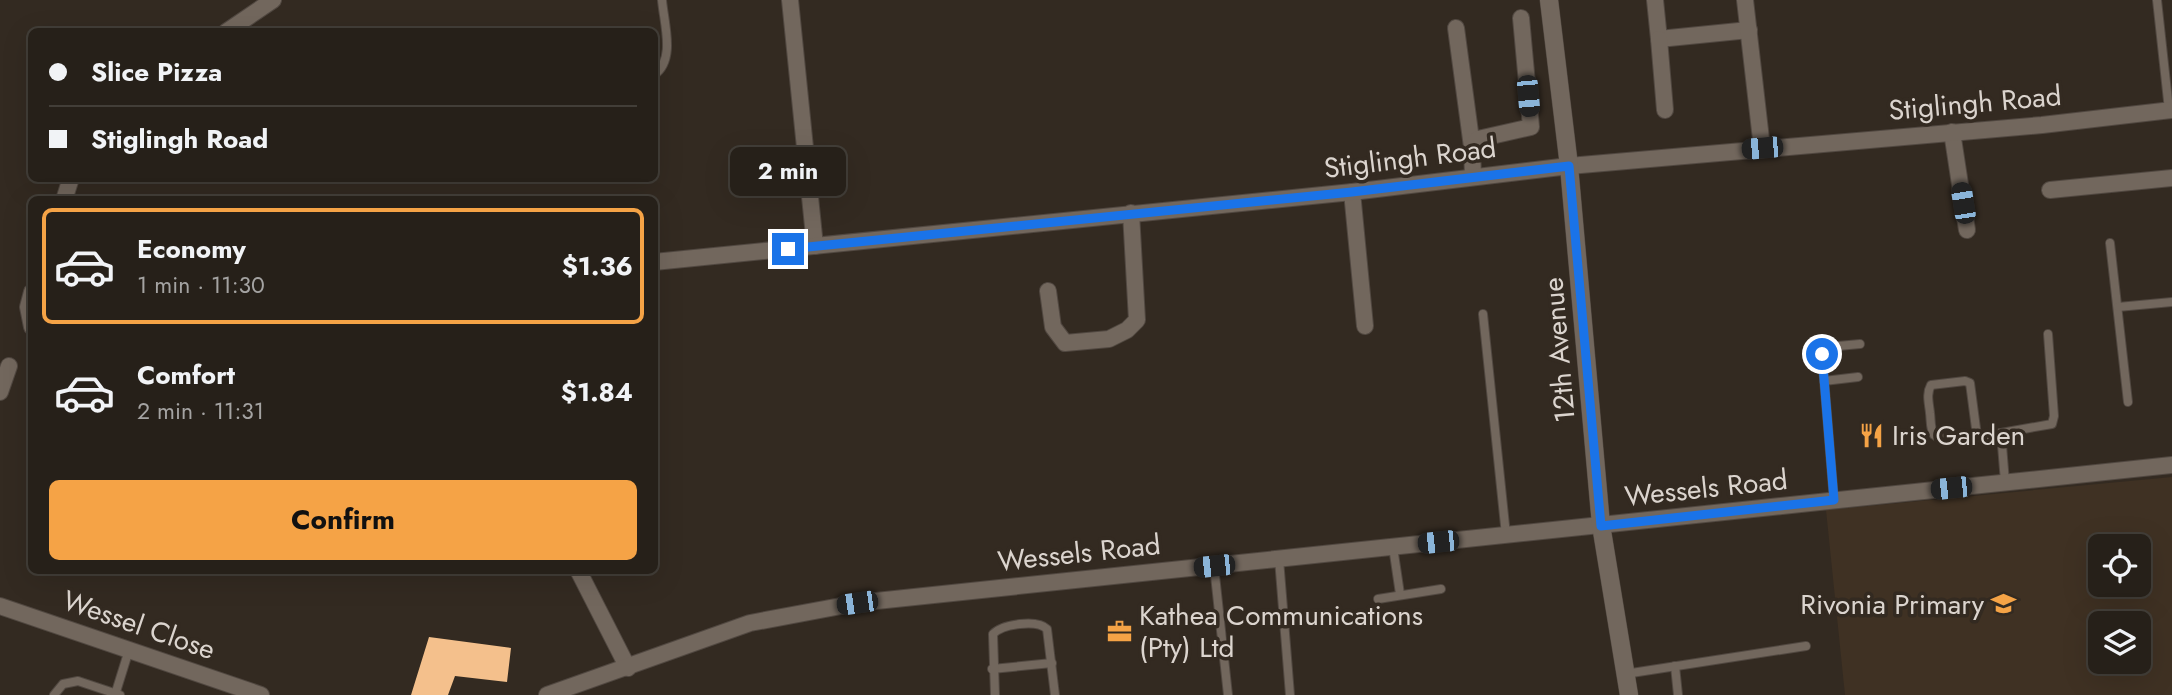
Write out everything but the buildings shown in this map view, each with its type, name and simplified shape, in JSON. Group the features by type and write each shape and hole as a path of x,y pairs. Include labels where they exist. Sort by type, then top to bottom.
{"main road":[{"name":"12th Avenue","path":"1549,0 1569,166 1601,526 1629,695"}],"street":[{"path":"232,28 273,0"},
{"path":"790,0 815,246"},
{"path":"1655,0 1665,110"},
{"path":"1745,0 1762,148"},
{"path":"1472,147 1478,139 1531,127 1521,18"},
{"path":"1456,28 1472,147 1473,177"},
{"path":"1659,39 1749,30"},
{"name":"Stiglingh Road","path":"658,262 1352,192 1569,166 2170,110"},
{"path":"1952,132 1967,230"},
{"path":"2050,190 2172,178"},
{"path":"1352,192 1365,326"},
{"path":"1048,291 1052,327 1062,341 1069,344 1110,339 1132,326 1139,309 1131,213"},
{"path":"0,392 9,366"},
{"name":"Wessels Road","path":"547,695 750,623 805,610 2172,465"},
{"path":"580,574 628,668"},
{"name":"Wessel Close","path":"0,606 261,695"}],"lane":[{"path":"658,71 667,63 662,0"},
{"path":"2157,0 2170,110"},
{"path":"2110,243 2127,402"},
{"path":"2118,307 2172,302"},
{"path":"1483,314 1506,535"},
{"path":"1977,436 1970,383 1965,381 1931,385 1928,391 1930,418 1936,437 1942,440 1977,436 2001,433 2052,424 2054,416 2048,334"},
{"path":"1834,500 1824,350 1860,344"},
{"path":"1824,381 1858,377"},
{"path":"2001,433 2005,482"},
{"path":"1393,547 1400,594"},
{"path":"1279,559 1290,695"},
{"path":"1214,566 1228,695"},
{"path":"1378,599 1441,589"},
{"path":"995,695 992,669 994,632 1034,623 1047,629 1055,695"},
{"path":"1625,674 1806,646"},
{"path":"54,695 63,684 78,681 117,694 129,649"},
{"path":"992,669 1052,663"},
{"path":"1675,666 1678,695"}],"shaded area":[{"name":"Rivonia Primary","path":"2172,477 2172,695 1845,695 1826,510"}],"place":[{"name":"Iris Garden","path":"1872,435"},
{"name":"Rivonia Primary","path":"2004,604"},
{"name":"Kathea Communications (Pty) Ltd","path":"1119,631"}],"route":[{"path":"788,249 1352,192 1569,166 1601,526 1834,500 1822,354"}]}
